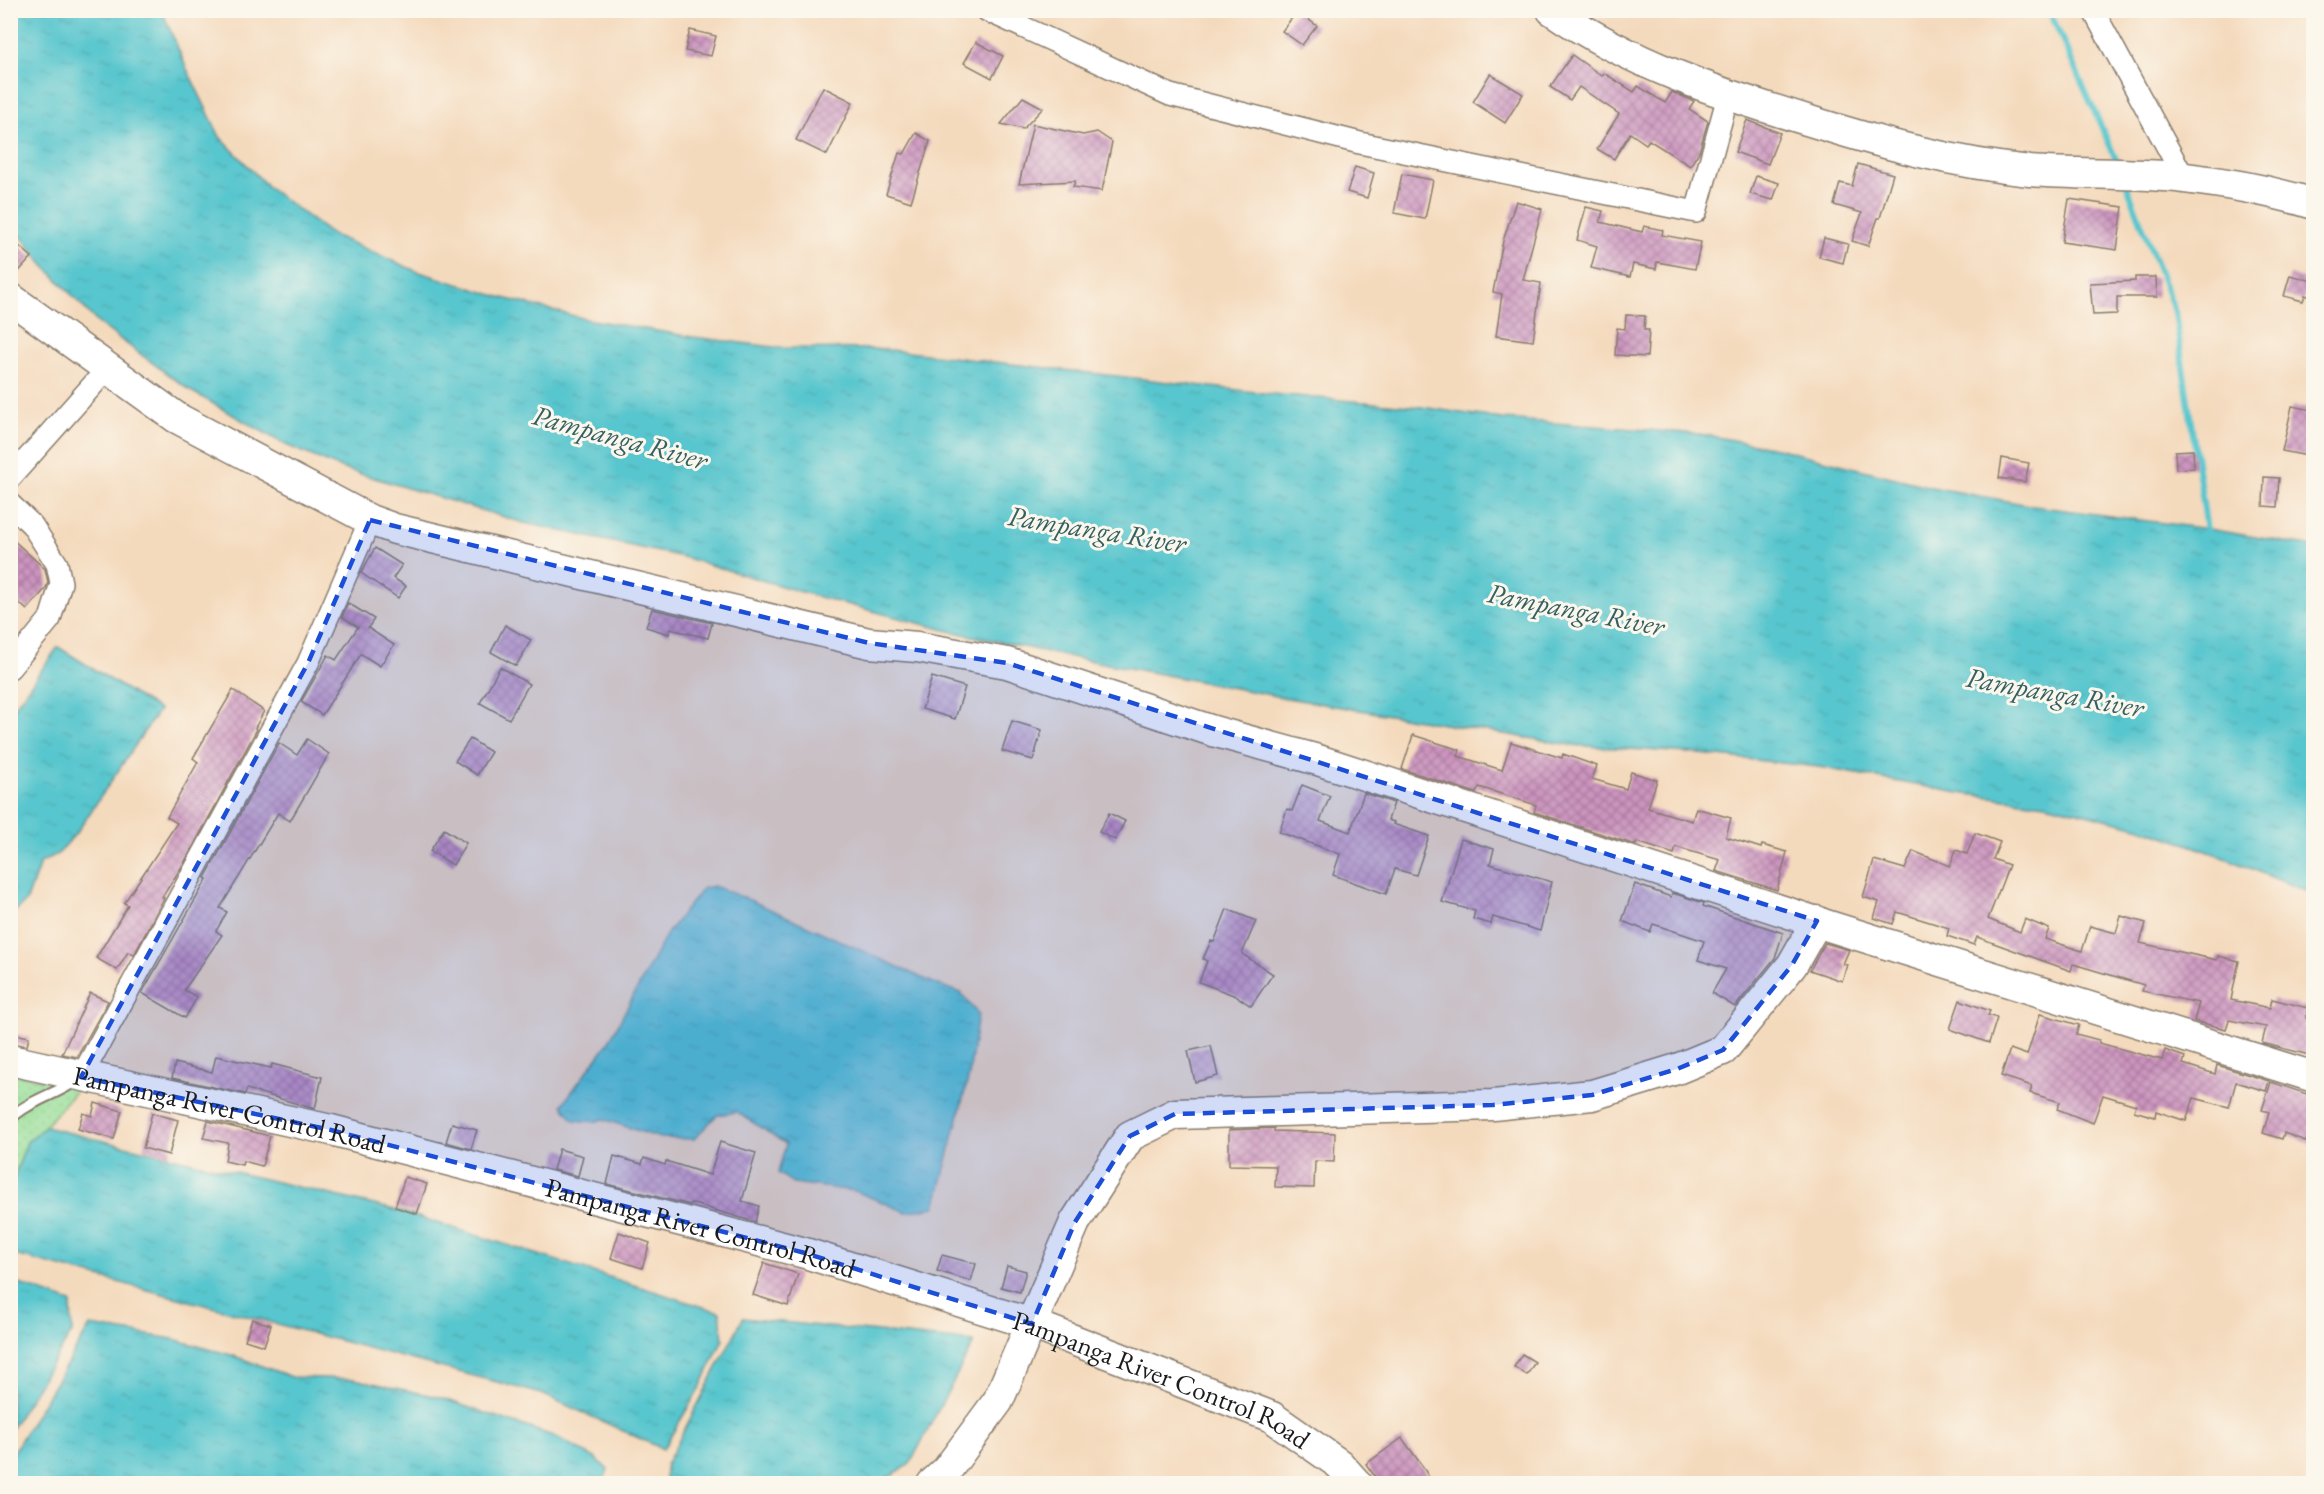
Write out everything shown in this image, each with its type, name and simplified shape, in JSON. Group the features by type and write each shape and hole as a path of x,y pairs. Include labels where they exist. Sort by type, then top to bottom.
{"street":[{"path":"986,10 1170,95 1360,143 1696,212 1728,96"},
{"path":"1552,10 1580,30 1701,87 1894,147 1960,163 2032,171 2184,178 2291,197 2313,204"},
{"path":"2093,10 2184,178"},
{"path":"10,298 177,418 370,520 395,529 869,643 917,647 1007,663 1213,731 1318,760 1817,921 2313,1077"},
{"path":"10,478 108,368"},
{"path":"10,504 32,525 57,564 61,583 50,619 10,668"},
{"path":"81,1077 308,663 370,520"},
{"path":"932,1484 947,1470 998,1401 1076,1221 1130,1136 1175,1114 1493,1106 1592,1095 1677,1069 1723,1050 1792,965 1817,921"},
{"name":"Pampanga River Control Road","path":"10,1060 331,1130 805,1253 1032,1324 1272,1417 1339,1464 1357,1484"}],"lane":[{"path":"10,1119 22,1108 58,1093 81,1077"}],"highlighted area":[{"path":"370,520 869,643 1007,663 1817,921 1792,965 1723,1050 1677,1069 1592,1095 1493,1105 1175,1114 1130,1136 1075,1222 1032,1324 805,1253 331,1130 81,1077 308,663"}],"green space":[{"path":"11,1073 78,1088 45,1127 27,1142 11,1187"}],"water":[{"name":"Pampanga River","path":"11,10 162,11 220,137 269,188 331,234 416,271 496,296 586,319 693,337 781,348 882,349 1272,394 1421,407 1502,419 1700,434 1776,448 1931,487 2034,506 2208,529 2313,547 2313,894 2218,855 2138,827 2046,804 1959,793 1819,767 1690,753 1571,745 1287,698 1066,656 949,631 819,597 683,557 524,523 341,468 286,445 191,391 98,323 40,261 11,223"},
{"path":"58,647 159,710 77,832 59,853 40,863 27,900 11,915 11,712"},
{"path":"714,886 961,993 978,1014 969,1075 935,1207 906,1212 855,1191 793,1183 778,1173 786,1144 737,1112 717,1115 694,1139 660,1138 603,1119 594,1122 574,1120 562,1105 608,1043 668,932 703,888"},
{"path":"45,1127 399,1211 720,1312 723,1339 700,1388 663,1449 542,1394 11,1254 11,1187 27,1142"},
{"path":"11,1281 71,1302 72,1332 11,1429"},
{"path":"743,1318 974,1342 910,1464 878,1483 665,1483 666,1465"},
{"path":"90,1326 173,1339 231,1355 292,1377 354,1379 438,1397 556,1437 597,1459 608,1470 602,1484 11,1483 11,1456"}],"building":[{"path":"1297,11 1317,26 1302,45 1282,31"},
{"path":"690,30 716,36 711,56 685,51"},
{"path":"976,42 1003,56 992,78 964,63"},
{"path":"1572,55 1602,76 1604,73 1634,92 1638,86 1665,103 1672,92 1694,101 1689,109 1708,121 1699,152 1690,166 1649,140 1646,144 1630,133 1614,159 1597,149 1619,114 1579,87 1570,100 1550,87"},
{"path":"1490,74 1523,94 1505,123 1473,102"},
{"path":"823,87 853,102 827,155 796,140"},
{"path":"1023,97 1043,108 1023,129 1001,124"},
{"path":"1747,120 1780,133 1768,164 1735,152"},
{"path":"1033,124 1083,135 1097,132 1112,142 1102,191 1073,187 1075,181 1019,184"},
{"path":"916,133 930,141 911,202 886,194 899,153 904,154"},
{"path":"1858,164 1893,174 1880,218 1878,218 1868,246 1852,241 1862,213 1834,205 1840,183 1852,186"},
{"path":"1355,167 1374,173 1367,198 1347,192"},
{"path":"1402,174 1433,180 1425,219 1394,213"},
{"path":"1756,176 1779,183 1773,200 1750,194"},
{"path":"2069,199 2123,207 2117,250 2062,242"},
{"path":"1516,201 1542,209 1523,280 1541,283 1533,341 1496,336 1502,294 1493,292 1503,241"},
{"path":"1586,207 1603,211 1600,222 1642,232 1644,226 1663,230 1662,235 1701,242 1695,269 1657,262 1656,269 1633,264 1630,277 1591,268 1597,246 1577,240"},
{"path":"1824,238 1848,244 1843,263 1819,257"},
{"path":"19,246 32,257 10,281 10,256"},
{"path":"2290,275 2313,281 2313,298 2305,295 2303,301 2284,296"},
{"path":"2135,277 2156,277 2157,297 2117,297 2117,314 2093,315 2090,283 2135,281"},
{"path":"1626,315 1645,316 1644,330 1649,330 1647,357 1615,355 1617,328 1625,329"},
{"path":"2292,406 2313,410 2313,457 2282,451"},
{"path":"2193,450 2194,468 2176,469 2175,451"},
{"path":"2002,458 2029,463 2025,482 1999,478"},
{"path":"2264,477 2279,478 2277,507 2263,506"},
{"path":"10,537 45,569 48,582 46,588 27,610 10,595"},
{"path":"375,548 402,565 393,578 406,586 398,598 361,573"},
{"path":"348,603 374,619 368,628 394,645 380,666 361,654 322,715 301,702 328,655 336,660 358,627 342,617"},
{"path":"652,609 712,623 708,638 670,629 669,634 646,627"},
{"path":"505,625 531,640 516,666 491,652"},
{"path":"500,667 529,684 509,719 480,703"},
{"path":"932,677 965,687 955,719 922,709"},
{"path":"233,690 264,711 255,728 257,729 183,865 162,897 164,898 134,955 128,952 117,970 96,958 128,905 124,903 177,823 167,817 198,762 193,758"},
{"path":"1012,721 1042,730 1033,760 1002,751"},
{"path":"1413,735 1460,750 1458,756 1502,770 1511,742 1562,758 1563,754 1597,766 1592,779 1626,789 1631,772 1657,780 1648,808 1692,821 1696,808 1731,818 1726,837 1761,848 1762,845 1787,852 1777,890 1716,871 1720,860 1676,847 1674,854 1637,842 1636,845 1534,812 1536,805 1479,787 1476,793 1402,769"},
{"path":"307,739 329,754 290,821 278,813 220,908 227,912 216,931 222,935 184,990 197,997 185,1018 142,993 207,879 205,878 279,743 297,755"},
{"path":"470,739 491,752 477,775 455,761"},
{"path":"1302,785 1330,796 1320,821 1350,832 1364,793 1394,803 1388,820 1394,822 1393,824 1429,836 1416,875 1395,869 1386,894 1333,875 1340,854 1279,832 1287,809 1292,811"},
{"path":"1109,813 1125,821 1115,840 1099,832"},
{"path":"444,829 466,843 453,865 430,851"},
{"path":"1975,833 2000,842 1993,859 2009,865 1988,919 2020,932 2025,919 2049,929 2045,939 2082,951 2090,926 2116,933 2121,916 2146,923 2140,943 2217,960 2218,956 2239,961 2231,1000 2270,1008 2272,999 2308,1008 2306,1018 2313,1020 2313,1056 2262,1043 2266,1027 2229,1020 2226,1029 2194,1021 2199,1003 2142,991 2144,985 2073,964 2071,971 1977,937 1974,945 1947,936 1949,928 1897,912 1893,924 1874,918 1879,902 1863,897 1874,860 1905,869 1913,851 1950,866 1956,850 1967,854"},
{"path":"1461,839 1494,849 1490,864 1552,882 1540,931 1493,917 1491,924 1473,919 1475,911 1442,902"},
{"path":"1635,884 1671,897 1672,893 1704,903 1703,906 1783,933 1775,958 1735,1007 1712,993 1726,969 1698,960 1704,941 1653,924 1650,932 1622,921"},
{"path":"1227,909 1256,921 1242,954 1273,974 1251,1006 1236,996 1199,982 1207,961 1203,959 1211,941 1214,942"},
{"path":"1825,943 1849,950 1843,964 1847,965 1842,981 1810,970"},
{"path":"90,993 108,1001 77,1057 62,1054"},
{"path":"1960,1000 1990,1011 1988,1015 1997,1018 1989,1043 1950,1029"},
{"path":"2040,1014 2079,1025 2076,1034 2099,1040 2099,1043 2162,1060 2165,1050 2185,1057 2183,1064 2215,1074 2217,1065 2269,1081 2266,1091 2236,1082 2229,1107 2194,1098 2186,1121 2156,1111 2155,1117 2134,1111 2136,1105 2103,1095 2093,1123 2057,1109 2060,1102 2030,1093 2032,1086 2001,1076 2010,1049 2027,1055"},
{"path":"10,1033 29,1037 27,1046 10,1043"},
{"path":"1211,1046 1218,1076 1195,1082 1188,1051"},
{"path":"216,1056 271,1068 272,1064 322,1077 315,1109 247,1089 245,1094 172,1078 175,1063 212,1072"},
{"path":"2271,1082 2313,1096 2313,1144 2284,1133 2282,1139 2263,1133 2269,1112 2262,1110"},
{"path":"95,1103 122,1111 114,1139 78,1129 83,1113 92,1116"},
{"path":"152,1113 178,1120 169,1155 143,1148"},
{"path":"208,1121 270,1136 262,1166 243,1161 242,1165 225,1161 228,1143 203,1138"},
{"path":"452,1123 477,1130 471,1149 446,1142"},
{"path":"1274,1128 1274,1131 1335,1133 1334,1162 1315,1161 1314,1188 1275,1187 1276,1166 1229,1165 1229,1130"},
{"path":"720,1142 756,1153 742,1201 759,1206 755,1222 691,1203 690,1205 607,1184 614,1156 642,1164 644,1158 665,1165 666,1161 710,1175"},
{"path":"559,1149 583,1156 578,1176 553,1170"},
{"path":"405,1177 427,1184 417,1214 395,1207"},
{"path":"619,1232 650,1243 642,1268 611,1258"},
{"path":"942,1255 976,1264 971,1281 937,1271"},
{"path":"764,1263 798,1274 788,1306 753,1295"},
{"path":"1007,1266 1026,1271 1020,1292 1001,1287"},
{"path":"252,1319 271,1325 264,1346 245,1340"},
{"path":"1522,1354 1535,1362 1527,1375 1514,1367"},
{"path":"1402,1438 1433,1484 1380,1484 1366,1464"}],"waterway":[{"path":"2049,10 2119,166"},
{"path":"2126,183 2175,312 2208,537"}]}
